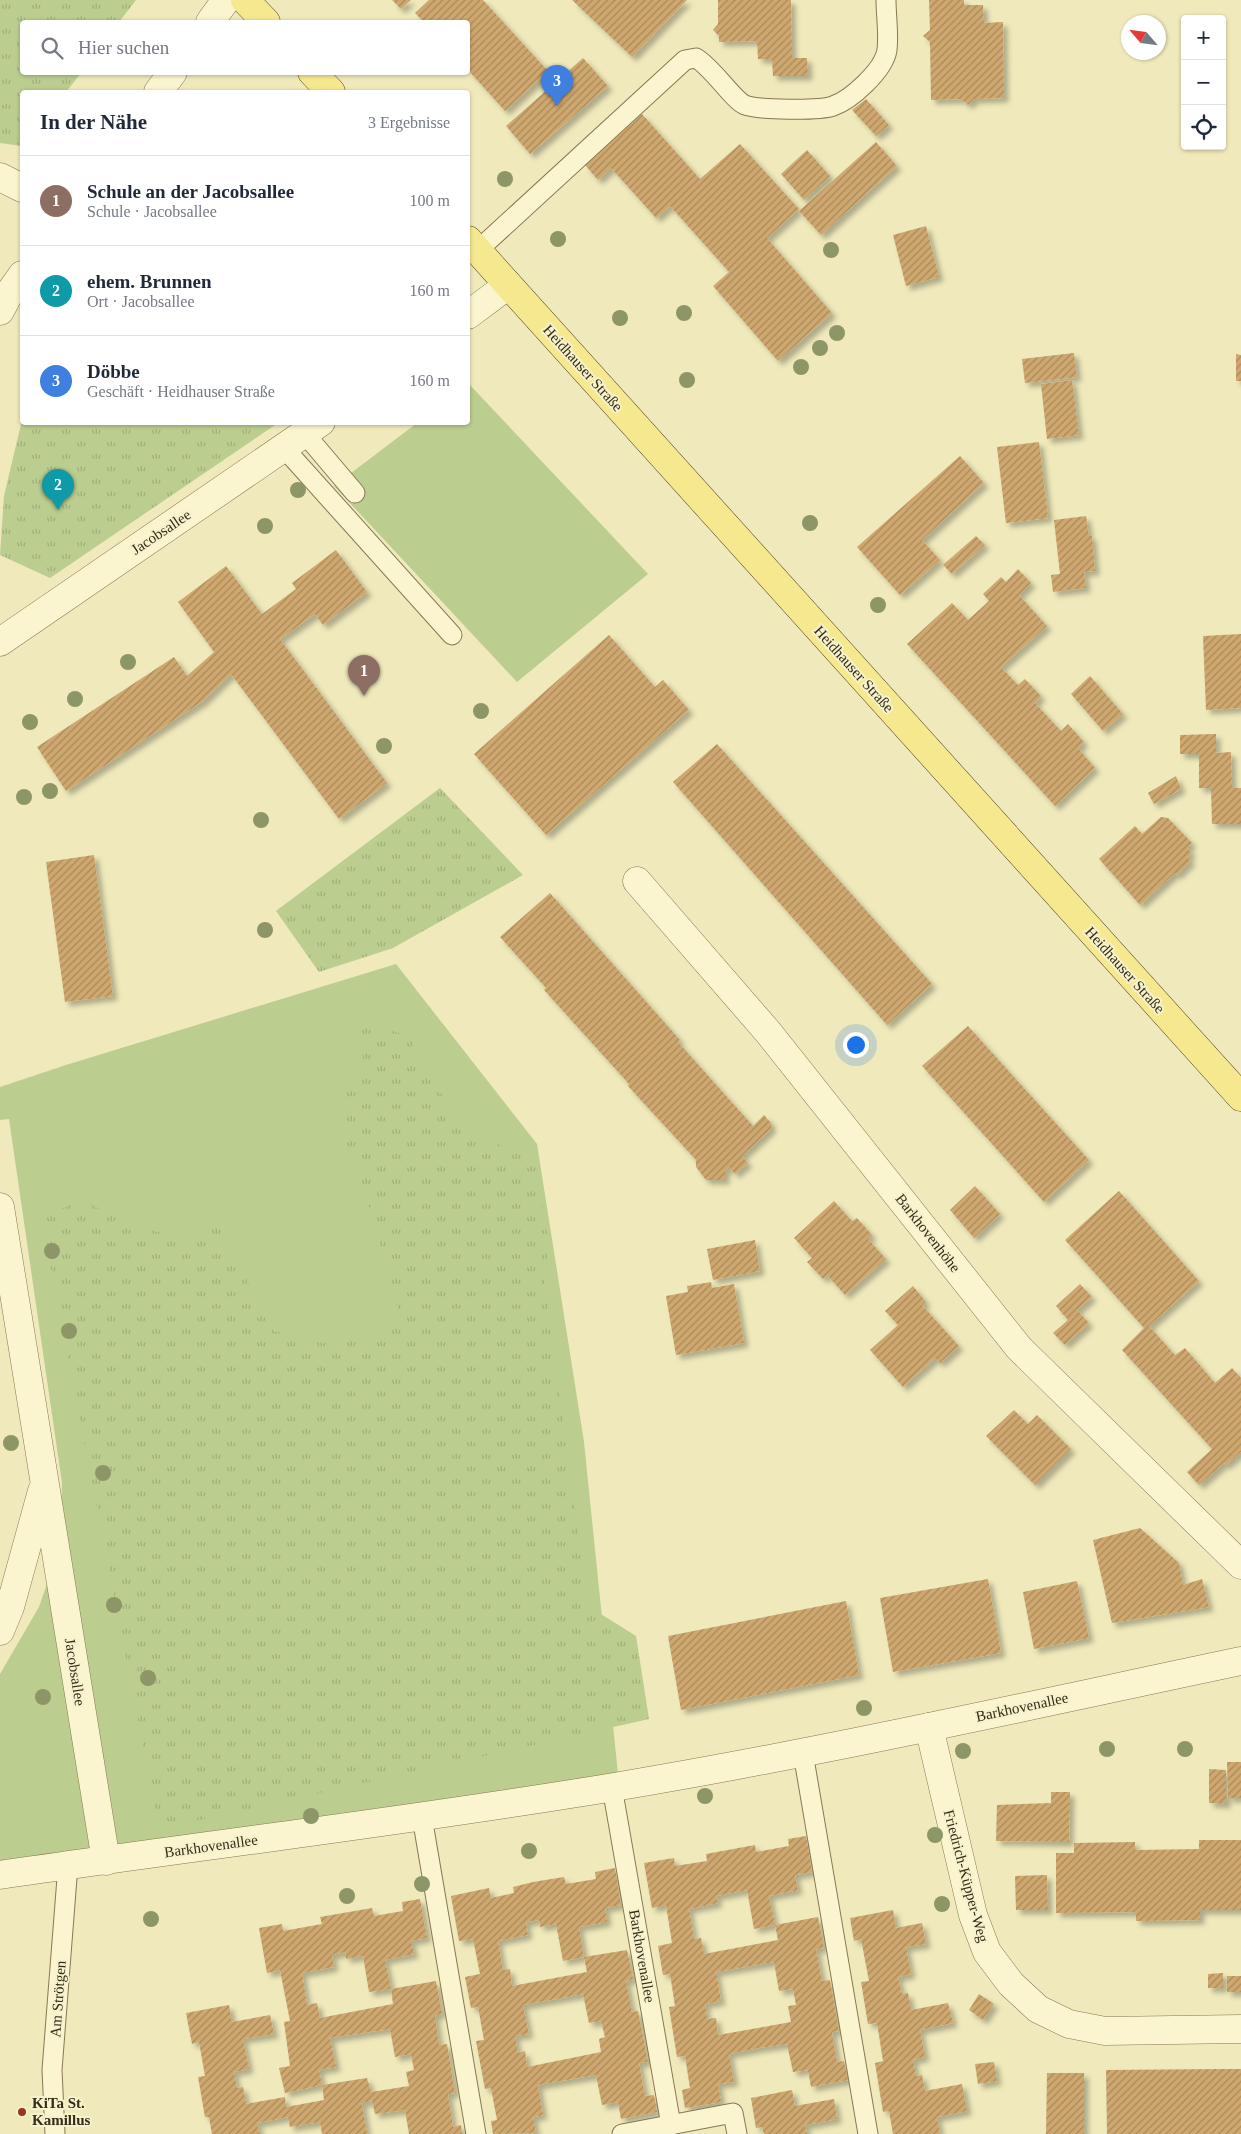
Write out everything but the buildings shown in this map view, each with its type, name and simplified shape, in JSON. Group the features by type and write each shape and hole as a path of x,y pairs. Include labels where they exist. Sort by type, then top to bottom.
{"main road":[{"path":"245,0 264,20"},
{"path":"315,75 329,90"},
{"name":"Heidhauser Straße","path":"472,245 1241,1097"}],"street":[{"path":"211,20 226,0"},
{"path":"160,90 171,75"},
{"path":"0,177 20,187"},
{"path":"0,311 20,278"},
{"path":"470,314 508,286"},
{"name":"Jacobsallee","path":"0,642 303,435"},
{"name":"Barkhovenhöhe","path":"637,881 768,1032 1019,1348 1241,1565"},
{"name":"Jacobsallee","path":"0,1207 106,1861"},
{"name":"Jacobsallee","path":"0,1631 10,1607 45,1482"},
{"name":"Barkhovenallee","path":"0,1875 422,1817 612,1787 803,1753 1241,1661"},
{"name":"Friedrich-Küpper-Weg","path":"929,1727 973,1915 986,1952 1010,1984 1038,2009 1069,2024 1104,2031 1241,2029"}],"lane":[{"path":"472,245 686,60 696,58 707,64 744,104 764,109 832,107 850,97 876,72 887,51 886,0"},
{"path":"303,435 355,493"},
{"path":"303,435 452,635"},
{"path":"803,1753 868,2134"},
{"name":"Barkhovenallee","path":"612,1787 671,2125"},
{"path":"422,1817 476,2134"},
{"name":"Am Strötgen","path":"55,2134 52,2070 68,1865"},
{"path":"622,2134 733,2114 736,2134"}],"green space":[{"path":"0,0 136,0 121,20 20,20 20,75 79,75 68,90 20,90 20,146 0,143"},
{"path":"470,385 648,574 517,682 334,486 414,425 470,425"},
{"path":"21,425 275,425 50,578 0,555 4,496"},
{"path":"440,788 523,875 393,948 319,972 276,911"},
{"path":"396,964 537,1144 584,1442 619,1784 0,1874 0,1674 39,1607 60,1546 62,1483 9,1119 0,1120 0,1087"},
{"path":"358,1023 408,1035 436,1086 458,1116 472,1129 488,1140 506,1148 533,1151 549,1245 545,1281 588,1606 636,1636 649,1719 159,1829 41,1217 82,1200 129,1224 182,1239 197,1233 208,1220 223,1218 224,1244 250,1285 274,1331 323,1343 363,1340 388,1333 398,1310 364,1188 346,1146 340,1090 365,1071"}],"place":[{"name":"Döbbe","path":"557,106"},
{"name":"ehem. Brunnen","path":"58,510"},
{"name":"Schule an der Jacobsallee","path":"364,696"},
{"name":"KiTa St. Kamillus","path":"22,2112"}]}
